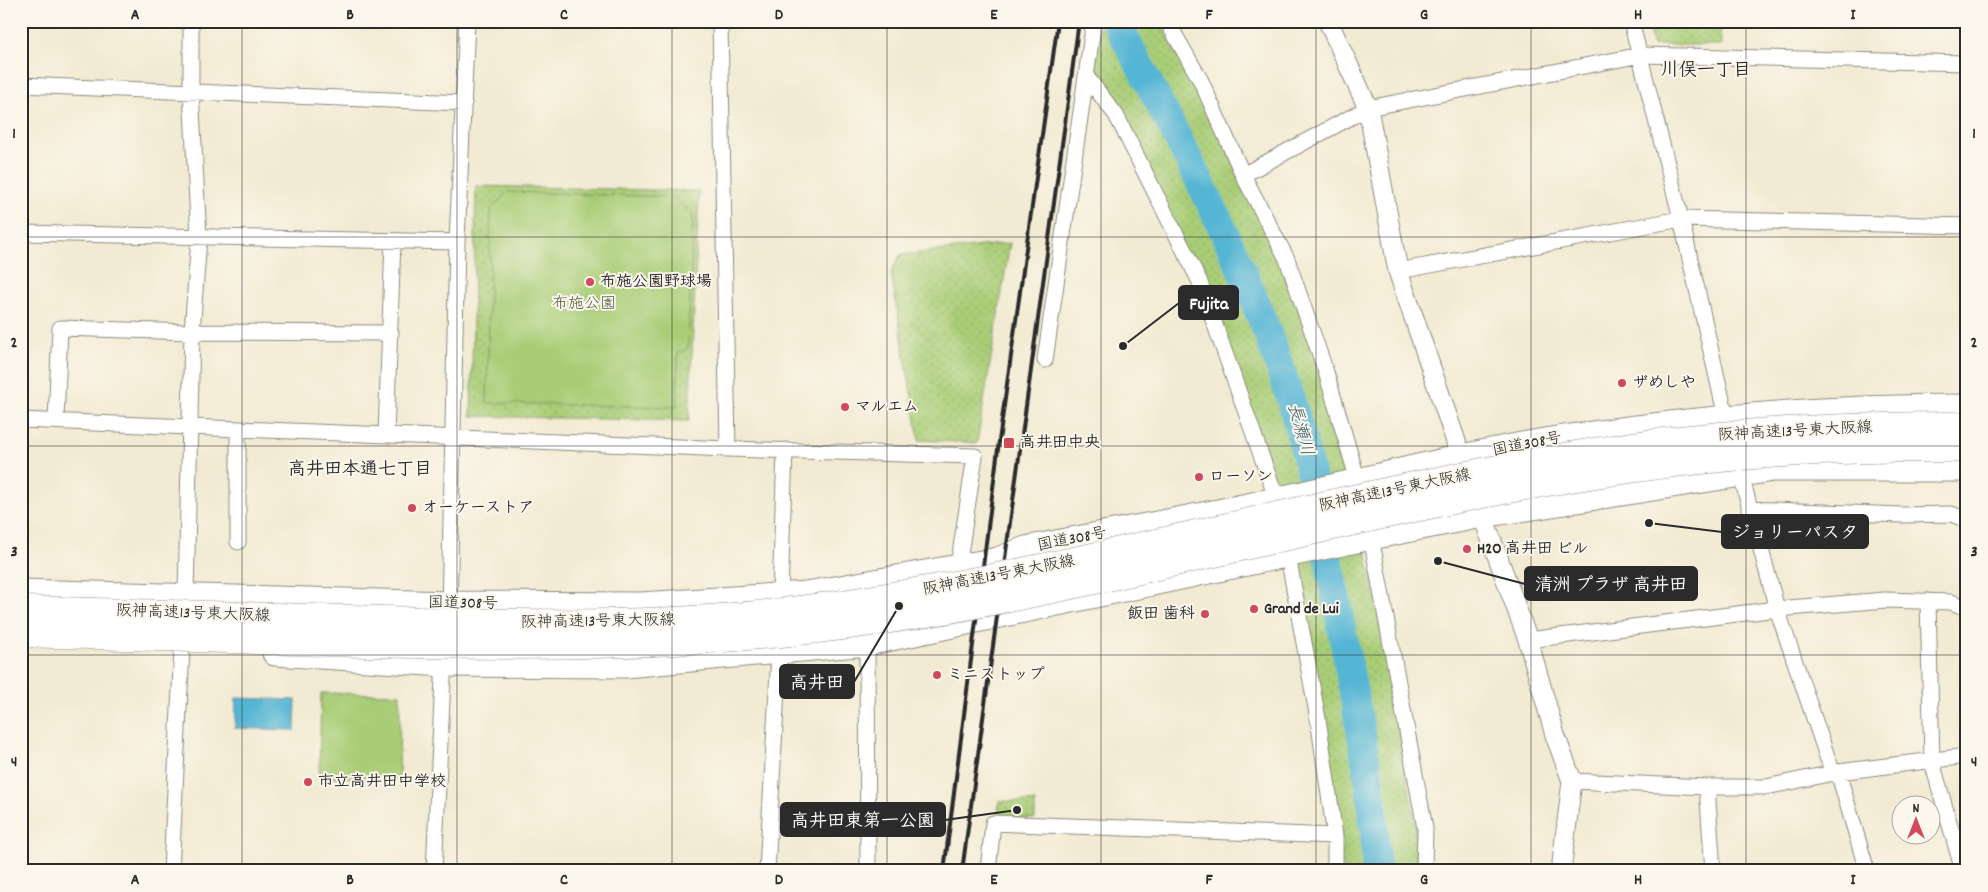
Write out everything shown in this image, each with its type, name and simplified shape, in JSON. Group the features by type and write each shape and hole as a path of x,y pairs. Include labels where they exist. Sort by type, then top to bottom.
{"highway":[{"name":"国道308号","path":"21,592 450,604 641,605 808,594 998,560 1026,549 1277,500 1460,457 1570,437 1726,417 1882,407 1967,407"},
{"name":"阪神高速13号東大阪線","path":"21,610 562,624 728,617 797,610 947,587 1454,478 1614,449 1784,430 1967,426"},
{"name":"阪神高速13号東大阪線","path":"21,633 483,646 643,644 798,632 951,609 1458,500 1619,470 1785,452 1967,448"},
{"path":"21,642 182,648 443,663 625,665 779,653 867,643 1482,515 1773,469 1967,468"}],"street":[{"path":"186,596 192,332 200,238 191,92 192,21"},
{"path":"434,871 443,663 450,604 457,242 467,21"},
{"path":"720,21 728,449"},
{"path":"1045,360 1094,21"},
{"path":"1167,21 1201,81 1243,175 1287,260 1326,372 1358,481"},
{"path":"1328,21 1368,108 1398,271 1460,457 1528,640 1555,735 1572,781 1561,871"},
{"path":"1631,21 1641,54 1681,219 1726,417"},
{"path":"1243,175 1368,108 1641,54 1967,63"},
{"path":"1086,76 1116,115 1199,280 1277,500"},
{"path":"21,85 464,103"},
{"path":"1398,271 1681,219 1967,226"},
{"path":"21,234 457,242"},
{"path":"386,435 393,241"},
{"path":"56,422 60,328 192,332 391,334"},
{"path":"21,420 728,449 974,456 958,567"},
{"path":"238,429 244,515 238,542"},
{"path":"780,596 785,450"},
{"path":"1741,475 1777,609 1835,773 1867,871"},
{"path":"1749,509 1902,515 1950,514 1967,520"},
{"path":"1371,537 1425,828 1424,871"},
{"path":"1288,556 1318,719 1335,836 1335,871"},
{"path":"1528,640 1777,609 1885,600 1951,602 1967,608"},
{"path":"1928,601 1932,762 1961,838 1963,871"},
{"path":"867,643 868,871"},
{"path":"171,871 182,648"},
{"path":"768,871 779,653"},
{"path":"1572,781 1706,787 1766,787 1835,773 1967,756"},
{"path":"1706,787 1713,871"},
{"path":"988,871 993,823 1335,836"}],"green space":[{"path":"1101,21 1159,21 1195,85 1284,264 1320,376 1351,483 1372,578 1417,833 1417,871 1343,871 1341,836 1281,492 1141,150 1122,111 1095,70"},
{"path":"1646,21 1720,21 1721,45 1653,45"},
{"name":"布施公園野球場","path":"476,186 699,191 689,421 471,416"},
{"name":"布施公園野球場","path":"508,192 674,197 693,216 688,348 678,353 677,407 487,403 491,209"},
{"path":"1010,243 977,443 919,440 891,273 900,255"},
{"path":"321,693 400,694 399,778 319,777"},
{"path":"999,801 1035,802 1035,819 998,818"}],"water":[{"path":"236,698 296,700 295,730 235,728"}],"waterway":[{"name":"長瀬川","path":"1116,21 1187,156 1231,247 1270,340 1297,420 1321,519 1361,734 1370,788 1376,871"}],"railway":[{"path":"944,871 999,441 1058,21"},
{"path":"962,871 1079,21"}],"place":[{"name":"布施公園野球場","path":"590,282"},
{"name":"Fujita","path":"1123,346"},
{"name":"ザめしや","path":"1622,383"},
{"name":"マルエム","path":"845,407"},
{"name":"高井田中央","path":"1009,443"},
{"name":"ローソン","path":"1199,477"},
{"name":"オーケーストア","path":"412,508"},
{"name":"ジョリーパスタ","path":"1649,523"},
{"name":"H2O 高井田 ビル","path":"1467,549"},
{"name":"清洲 プラザ 高井田","path":"1438,561"},
{"name":"高井田","path":"899,606"},
{"name":"Grand de Lui","path":"1254,609"},
{"name":"飯田 歯科","path":"1205,614"},
{"name":"ミニストップ","path":"937,675"},
{"name":"市立高井田中学校","path":"308,782"},
{"name":"高井田東第一公園","path":"1017,810"}],"district":[{"name":"川俣一丁目","path":"1706,71"},
{"name":"高井田本通七丁目","path":"360,470"}],"park label":[{"name":"布施公園","path":"584,304"}]}
